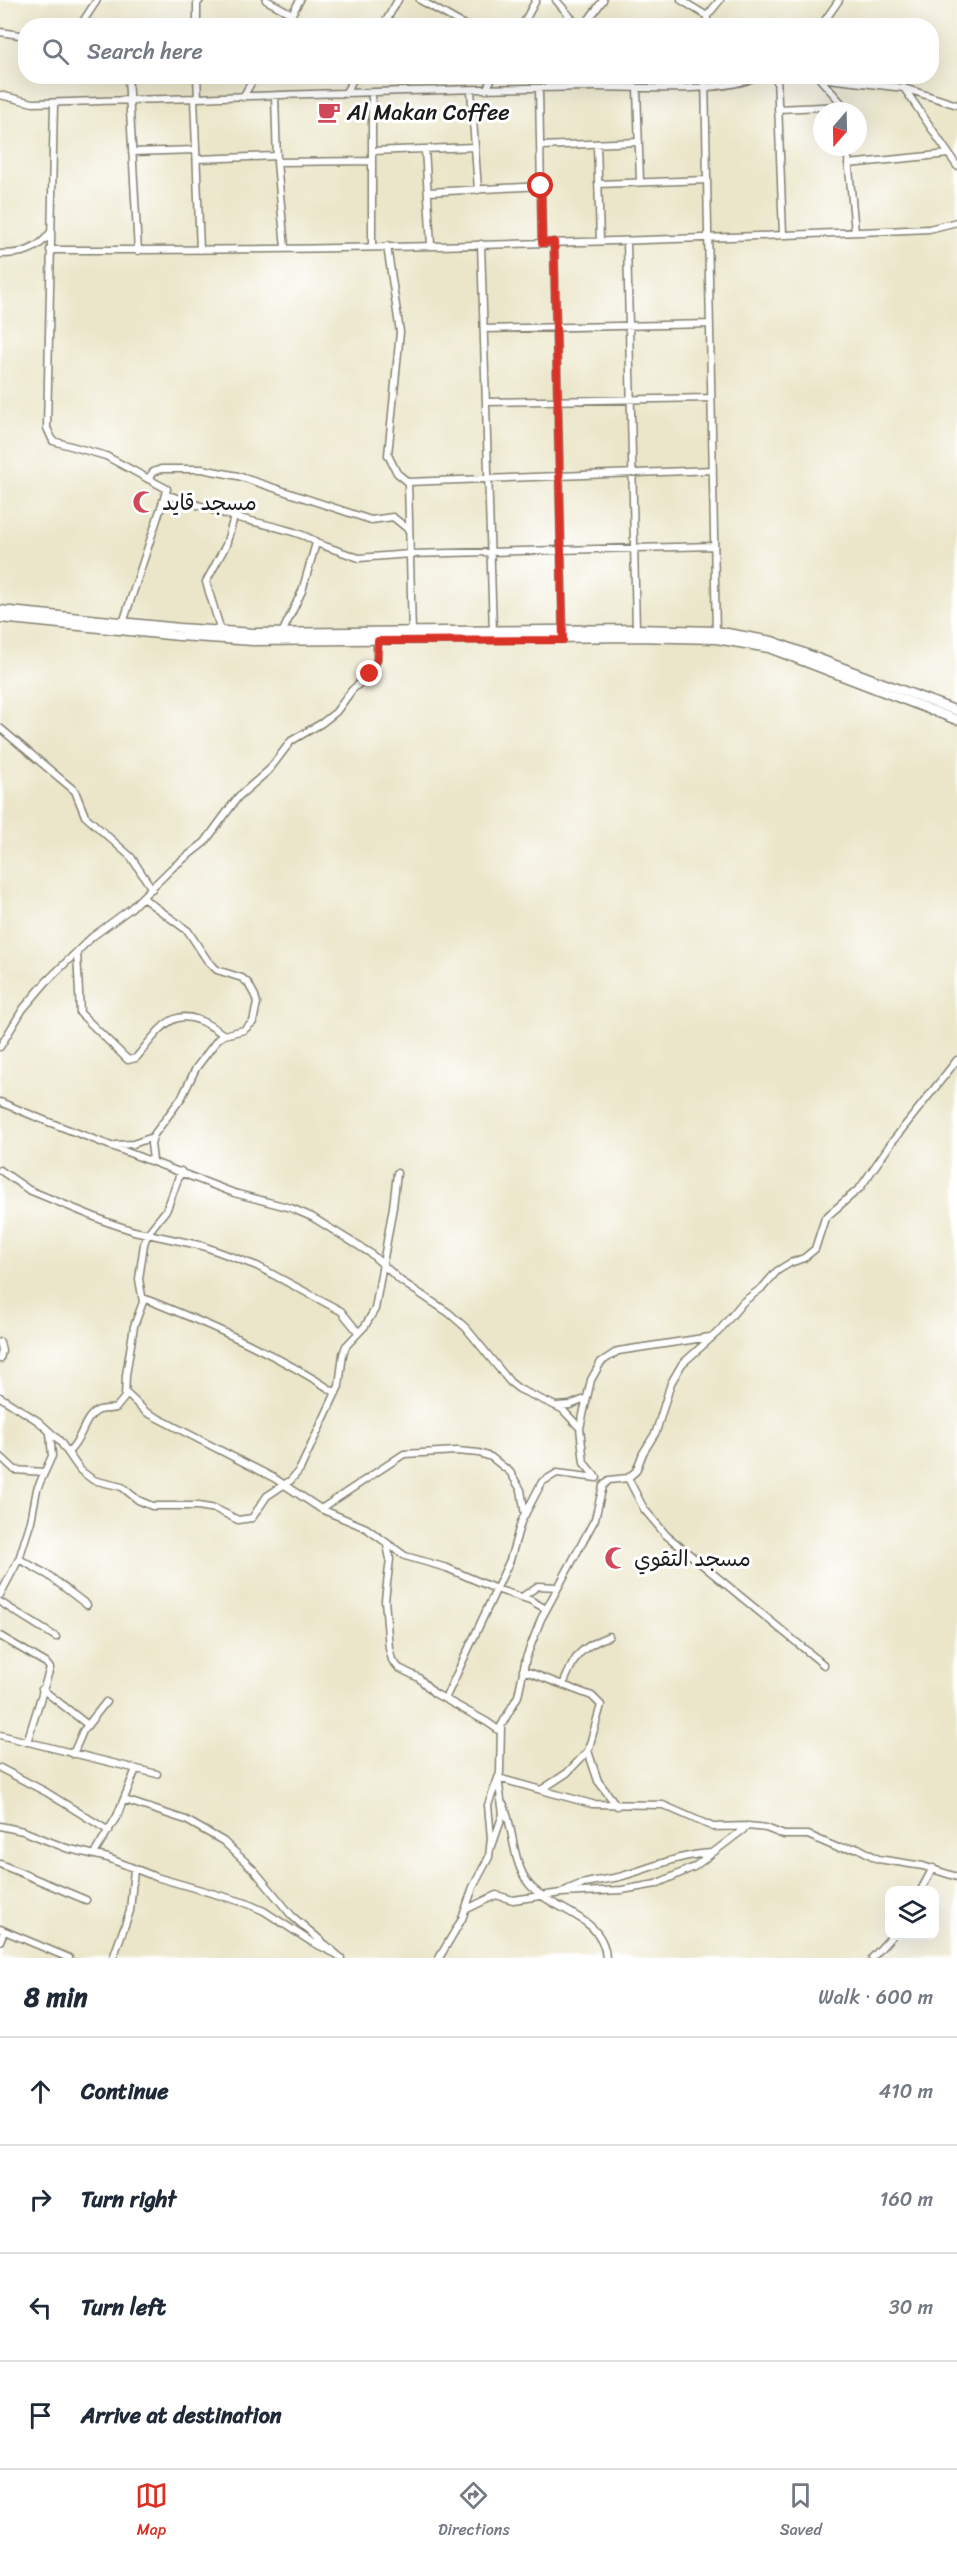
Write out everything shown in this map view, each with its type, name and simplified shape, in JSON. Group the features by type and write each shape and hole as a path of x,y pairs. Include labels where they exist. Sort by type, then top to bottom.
{"street":[{"path":"85,18 97,0"},
{"path":"197,18 197,4 200,0"},
{"path":"266,0 292,14"},
{"path":"290,18 300,0"},
{"path":"388,18 398,0"},
{"path":"420,0 452,18"},
{"path":"526,18 536,0"},
{"path":"556,0 571,18"},
{"path":"590,18 603,0"},
{"path":"681,0 707,16 720,0"},
{"path":"825,18 836,1"},
{"path":"0,32 18,35"},
{"path":"128,84 138,251"},
{"path":"197,84 196,159 200,250"},
{"path":"243,97 250,84"},
{"path":"345,94 351,84"},
{"path":"486,90 489,84"},
{"path":"0,95 33,103 54,103 595,87 705,87 727,84"},
{"path":"777,84 783,235"},
{"path":"824,84 839,102"},
{"path":"873,84 904,88 957,105"},
{"path":"705,87 716,635"},
{"path":"637,88 640,182"},
{"path":"904,88 957,166"},
{"path":"539,89 542,243"},
{"path":"471,91 478,190"},
{"path":"372,93 372,247"},
{"path":"274,96 285,248"},
{"path":"54,103 47,429 53,441 106,456 167,489 123,622"},
{"path":"778,109 813,109"},
{"path":"540,146 639,142"},
{"path":"597,144 600,241"},
{"path":"372,151 475,147"},
{"path":"425,149 431,245"},
{"path":"132,152 196,150"},
{"path":"848,164 949,154"},
{"path":"848,156 855,232"},
{"path":"196,159 372,161"},
{"path":"598,184 707,180"},
{"path":"429,192 541,186"},
{"path":"50,250 138,251 372,247 708,238 929,228 957,222"},
{"path":"0,254 28,252 37,247 50,233"},
{"path":"627,240 636,629"},
{"path":"554,242 563,636"},
{"path":"481,244 492,632"},
{"path":"387,246 400,332 388,455 397,473 408,482 713,470"},
{"path":"484,329 710,324"},
{"path":"486,402 711,398"},
{"path":"148,479 153,472 168,468 202,469 238,476 371,520 393,517 409,530"},
{"path":"408,482 412,633"},
{"path":"165,494 234,517 313,539 316,543 358,558 410,554 714,546"},
{"path":"220,631 206,582 226,545 234,517"},
{"path":"282,633 301,594 316,543"},
{"path":"0,610 220,631 492,632 563,636 636,629 716,635 772,641 957,711"},
{"path":"0,618 253,641 716,635 770,648 957,720"},
{"path":"0,1047 13,1023 34,995 76,952 152,890 172,868 205,842 238,797 269,770 291,741 329,718 352,690 365,679 377,660 378,641"},
{"path":"0,728 75,791 85,816 131,857 152,890"},
{"path":"143,897 188,931 207,960 217,970 242,978 252,989 256,1003 253,1022 244,1030 224,1035 218,1039 196,1068 182,1097 153,1136 150,1144 153,1160"},
{"path":"76,952 80,1013 128,1060 136,1058 162,1025 174,1018 195,1020 224,1035"},
{"path":"445,1699 510,1560 525,1515 542,1482 551,1474 567,1473 597,1478 605,1482 628,1478 636,1471 643,1453 656,1432 667,1392 676,1373 689,1356 712,1337 743,1302 763,1287 777,1270 804,1258 814,1249 825,1218 860,1188 892,1142 957,1060"},
{"path":"0,1101 234,1192 312,1217 363,1248 401,1281 458,1320 510,1382 519,1389 569,1414 580,1428"},
{"path":"111,1145 133,1144 153,1136"},
{"path":"0,1170 16,1183 43,1197 120,1227 203,1246 257,1266 341,1311 358,1332"},
{"path":"68,1452 80,1438 90,1416 98,1411 116,1408 123,1402 134,1326 143,1298 139,1280 144,1244 148,1233 167,1209 181,1171"},
{"path":"0,1397 26,1412 50,1432 86,1476 93,1480 122,1487 145,1504 207,1507 238,1520 252,1518 267,1496 284,1484 300,1468 336,1393 346,1346 371,1318 375,1309 396,1173"},
{"path":"143,1298 255,1345 336,1393"},
{"path":"597,1478 585,1463 580,1428 585,1399 595,1370 609,1356 628,1349 712,1337"},
{"path":"0,1342 2,1351 0,1359"},
{"path":"126,1393 146,1412 284,1484 321,1509 355,1522 405,1556 447,1568 496,1589 522,1597 546,1609"},
{"path":"554,1405 570,1405 585,1399"},
{"path":"0,1595 19,1559 31,1521 37,1489 52,1456 50,1432"},
{"path":"321,1509 404,1454 457,1451 480,1453 491,1457 510,1472 521,1490 525,1515"},
{"path":"0,1456 15,1470 44,1472"},
{"path":"628,1478 644,1509 666,1535 824,1665"},
{"path":"491,1848 488,1805 501,1767 500,1731 503,1720 518,1696 523,1670 546,1609 595,1519 605,1482"},
{"path":"387,1544 390,1559 386,1600 389,1654 399,1668 419,1678 434,1693 500,1731"},
{"path":"19,1559 61,1585 87,1605"},
{"path":"522,1597 538,1586 558,1587"},
{"path":"0,1602 56,1637"},
{"path":"0,1636 48,1665 49,1675 42,1689 27,1742"},
{"path":"563,1685 578,1652 609,1636"},
{"path":"523,1670 596,1698 601,1705 588,1751 567,1773 541,1790"},
{"path":"42,1689 88,1725"},
{"path":"73,1754 88,1725 106,1702"},
{"path":"0,1735 157,1774"},
{"path":"588,1751 598,1781 617,1806"},
{"path":"0,1768 46,1792 109,1831"},
{"path":"94,1854 125,1800 136,1769"},
{"path":"498,1778 582,1802 617,1806 655,1804 677,1809 700,1823 712,1827 748,1826 766,1828 784,1835 814,1836 838,1848 858,1848 878,1859 933,1868 957,1877"},
{"path":"498,1778 520,1866 529,1883 543,1896 571,1911 590,1927 602,1942 606,1958"},
{"path":"125,1800 186,1820 223,1840 254,1870 292,1916 339,1956"},
{"path":"439,1958 465,1910 491,1848 500,1826 503,1802"},
{"path":"0,1826 30,1833 66,1848 94,1854 134,1869 246,1903 282,1921 310,1941 339,1956"},
{"path":"465,1910 496,1894 513,1900 561,1893 622,1890 656,1884 686,1872 748,1826"},
{"path":"561,1893 578,1884 618,1877 669,1859 711,1853"},
{"path":"0,1864 86,1900"},
{"path":"923,1886 933,1868"},
{"path":"113,1958 130,1911 134,1869"},
{"path":"0,1941 2,1930 69,1958"},
{"path":"872,1958 888,1940"}],"place":[{"name":"Al Makan Coffee","path":"329,112"},
{"name":"مسجد قايد","path":"144,502"},
{"name":"مسجد التقوي","path":"616,1558"}],"route":[{"path":"370,674 377,660 378,641 563,640 554,242 542,243 541,186"}]}
